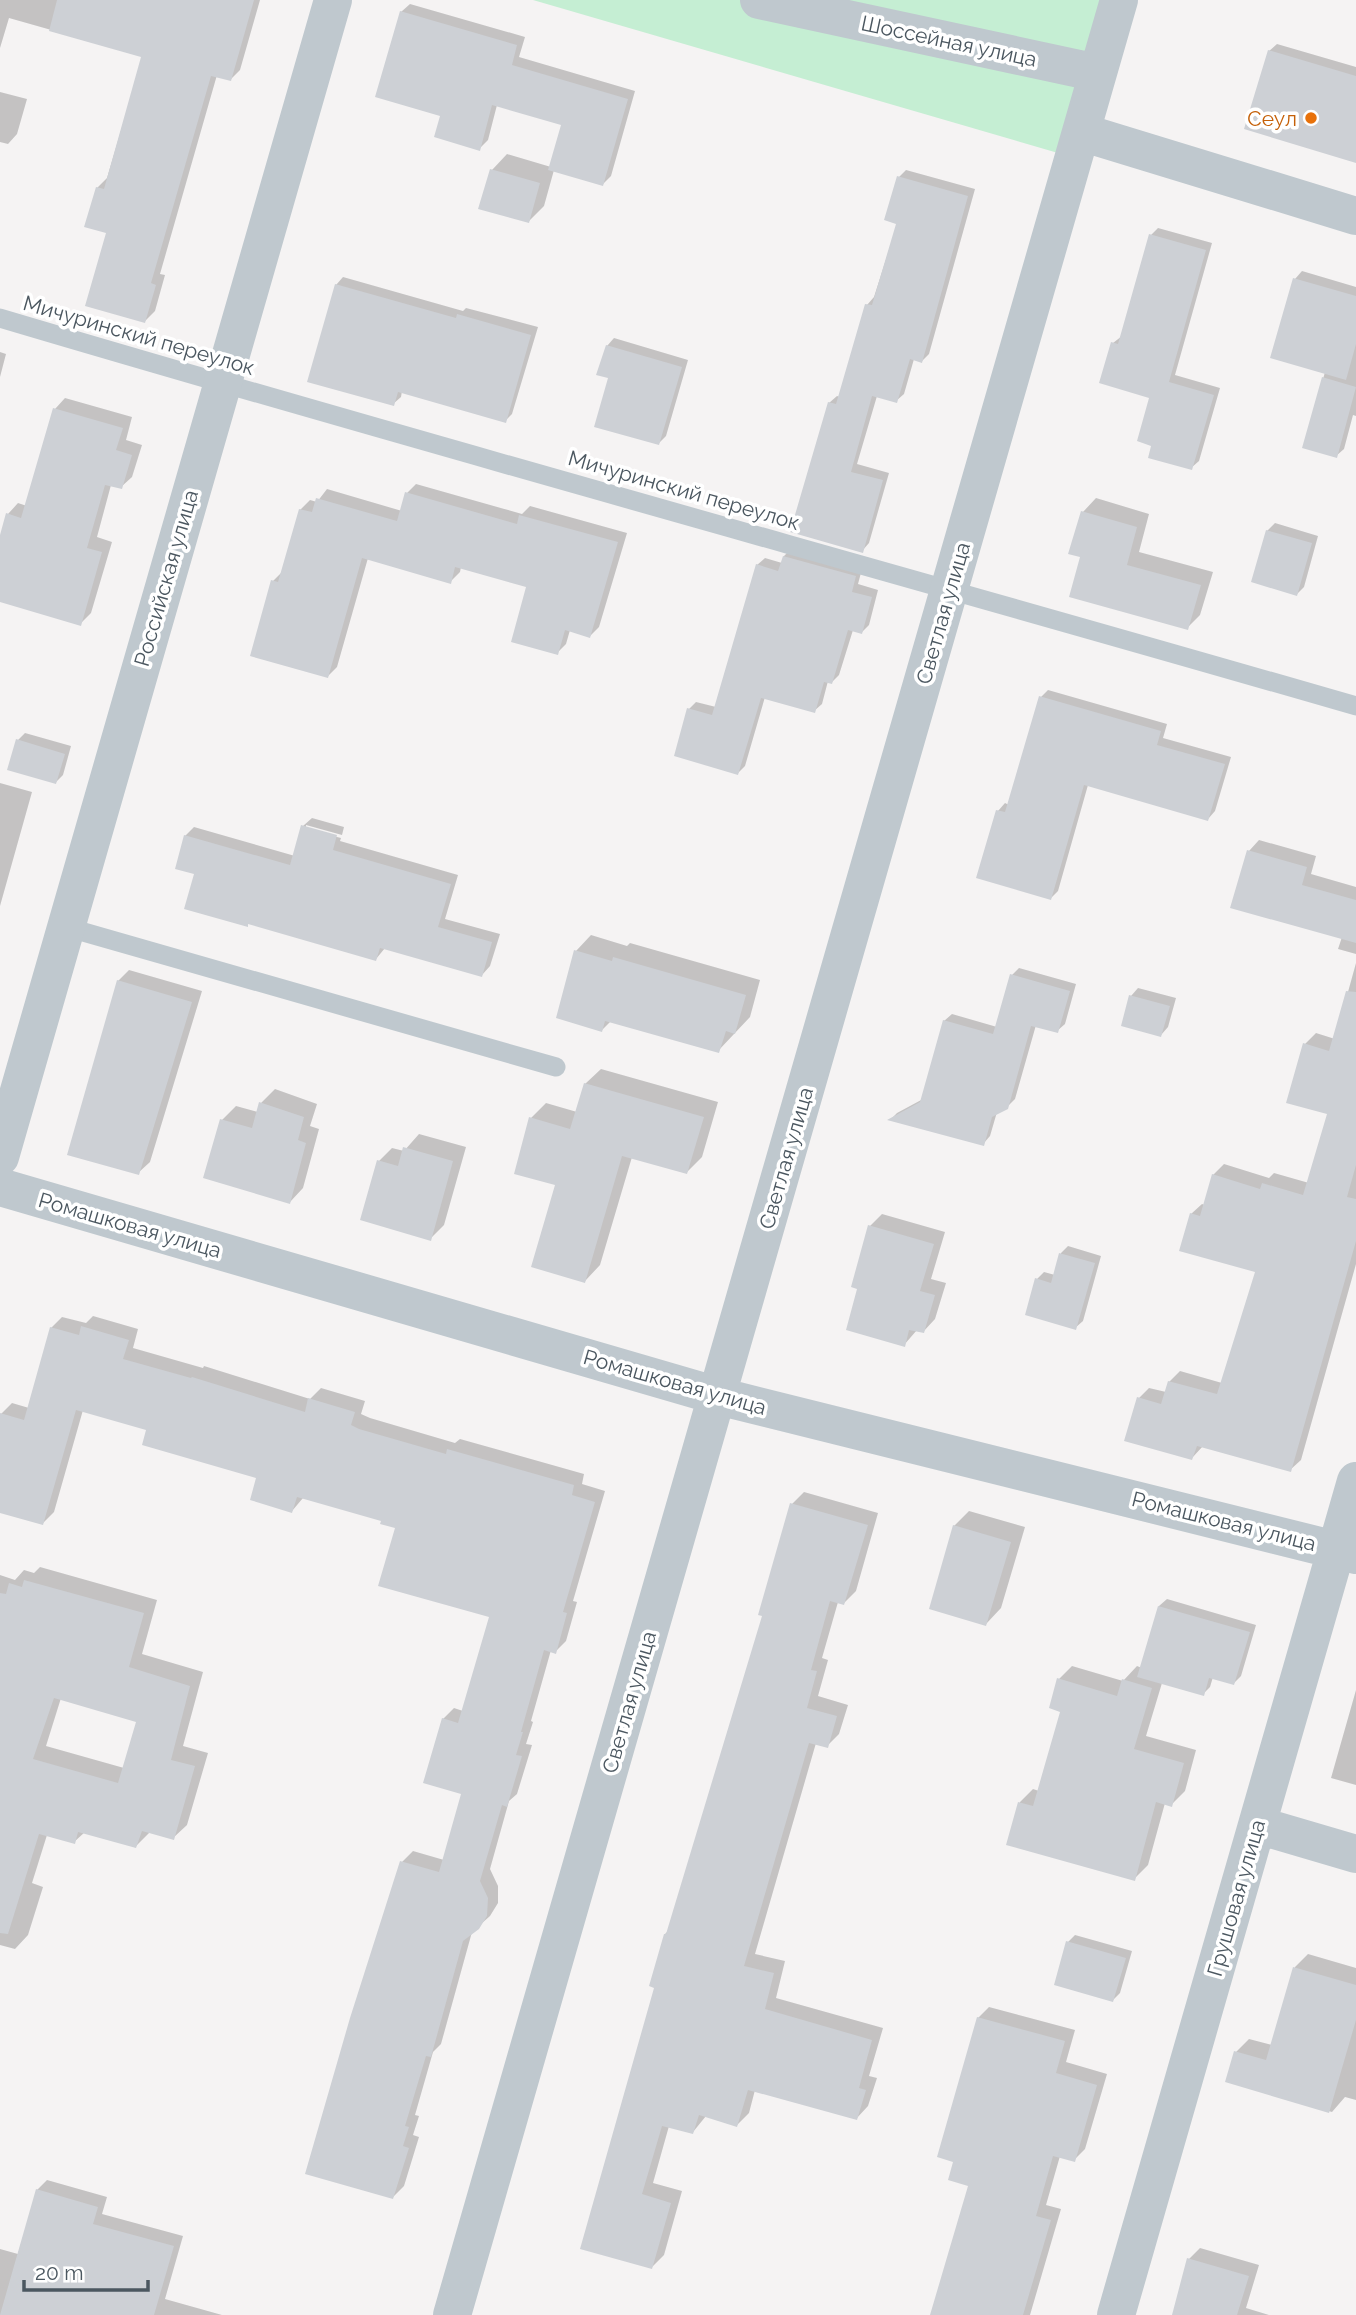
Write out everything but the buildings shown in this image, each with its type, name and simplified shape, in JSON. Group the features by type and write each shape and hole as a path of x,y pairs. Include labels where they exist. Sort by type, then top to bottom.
{"street":[{"name":"Российская улица","path":"0,1157 333,0"},
{"name":"Шоссейная улица","path":"759,0 1098,73"},
{"name":"Светлая улица","path":"452,2315 1119,0"},
{"path":"1081,132 1356,216"},
{"name":"Ромашковая улица","path":"0,1187 718,1396 1346,1552"},
{"name":"Грушовая улица","path":"1116,2315 1257,1825 1346,1552 1356,1481"},
{"path":"1257,1825 1356,1854"}],"lane":[{"path":"318,54 330,27 349,0"},
{"name":"Мичуринский переулок","path":"0,318 222,384 950,588 1356,706"},
{"path":"66,927 556,1067"}],"green space":[{"path":"533,0 1102,0 1058,153"}],"place":[{"name":"Сеул","path":"1311,118"}]}
